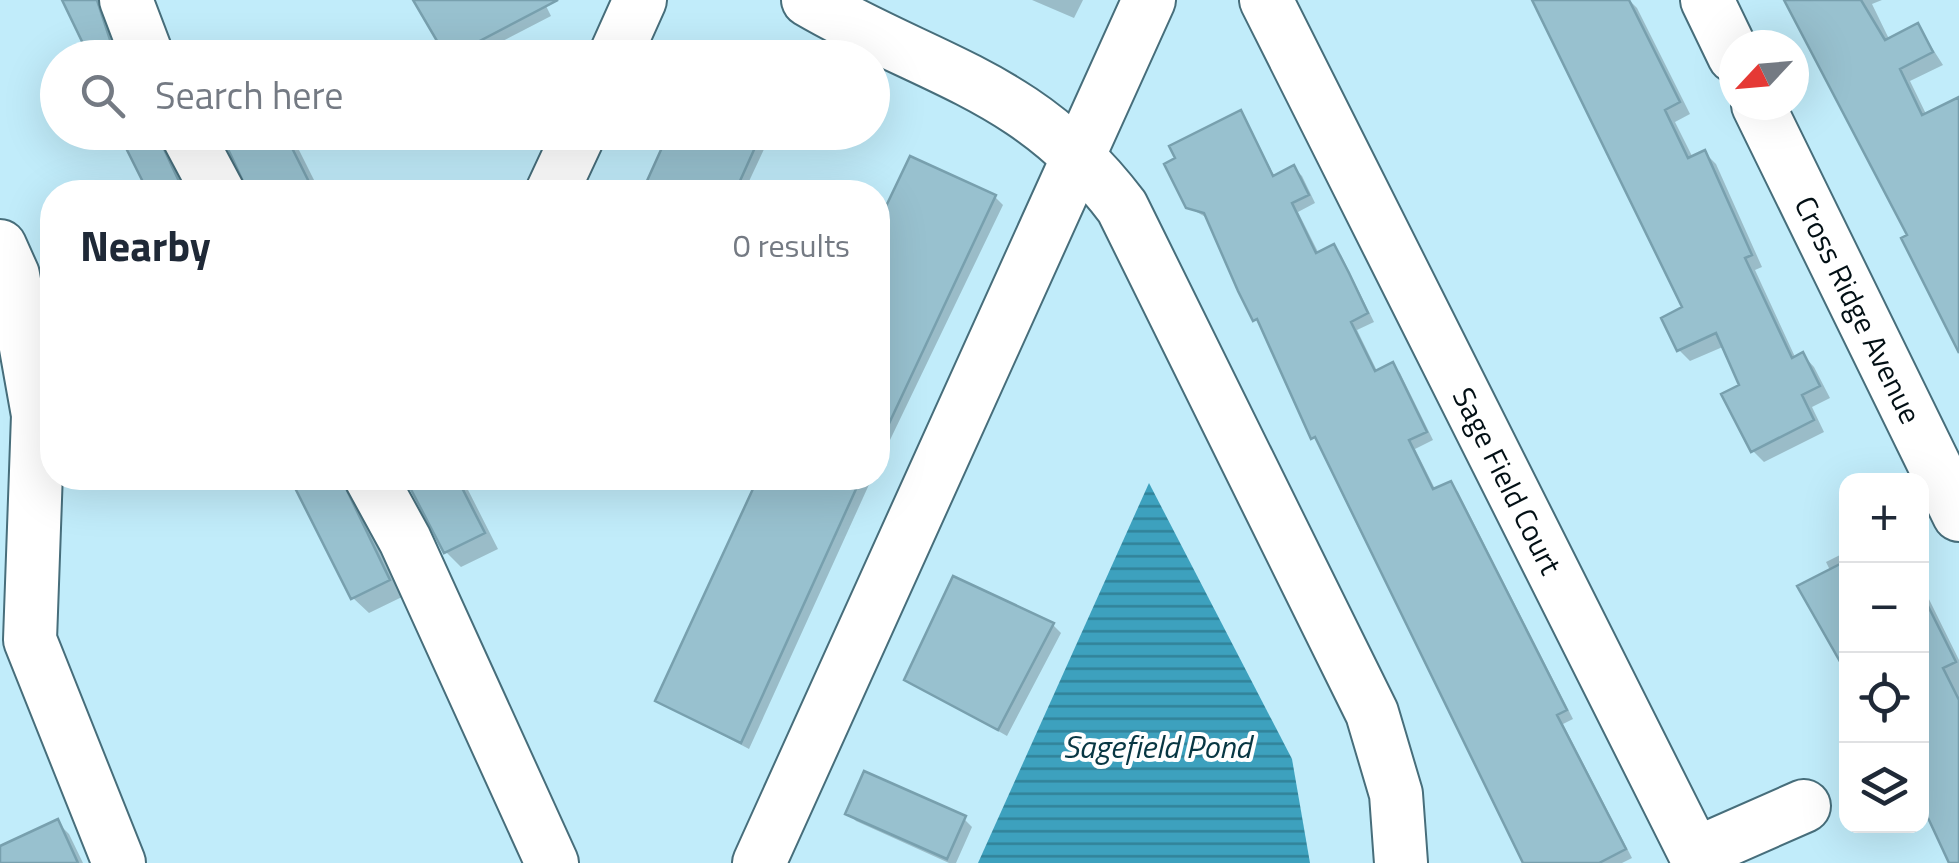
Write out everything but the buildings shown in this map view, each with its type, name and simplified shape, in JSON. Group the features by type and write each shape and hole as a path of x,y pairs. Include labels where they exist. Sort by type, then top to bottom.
{"street":[{"path":"126,0 141,40"},
{"path":"622,40 640,0"},
{"path":"808,0 993,90 1080,156 1122,207 1372,713 1396,794 1401,863"},
{"path":"759,863 1150,0"},
{"name":"Sage Field Court","path":"1266,0 1696,854 1804,806"},
{"path":"1707,0 1721,30"},
{"name":"Cross Ridge Avenue","path":"1765,120 1959,515"},
{"path":"196,150 212,180"},
{"path":"558,180 572,150"},
{"path":"0,246 13,275 38,415 30,640 120,863"},
{"path":"378,490 405,540 552,863"}],"water":[{"name":"Sagefield Pond","path":"1149,483 1292,759 1310,863 978,863"}]}
